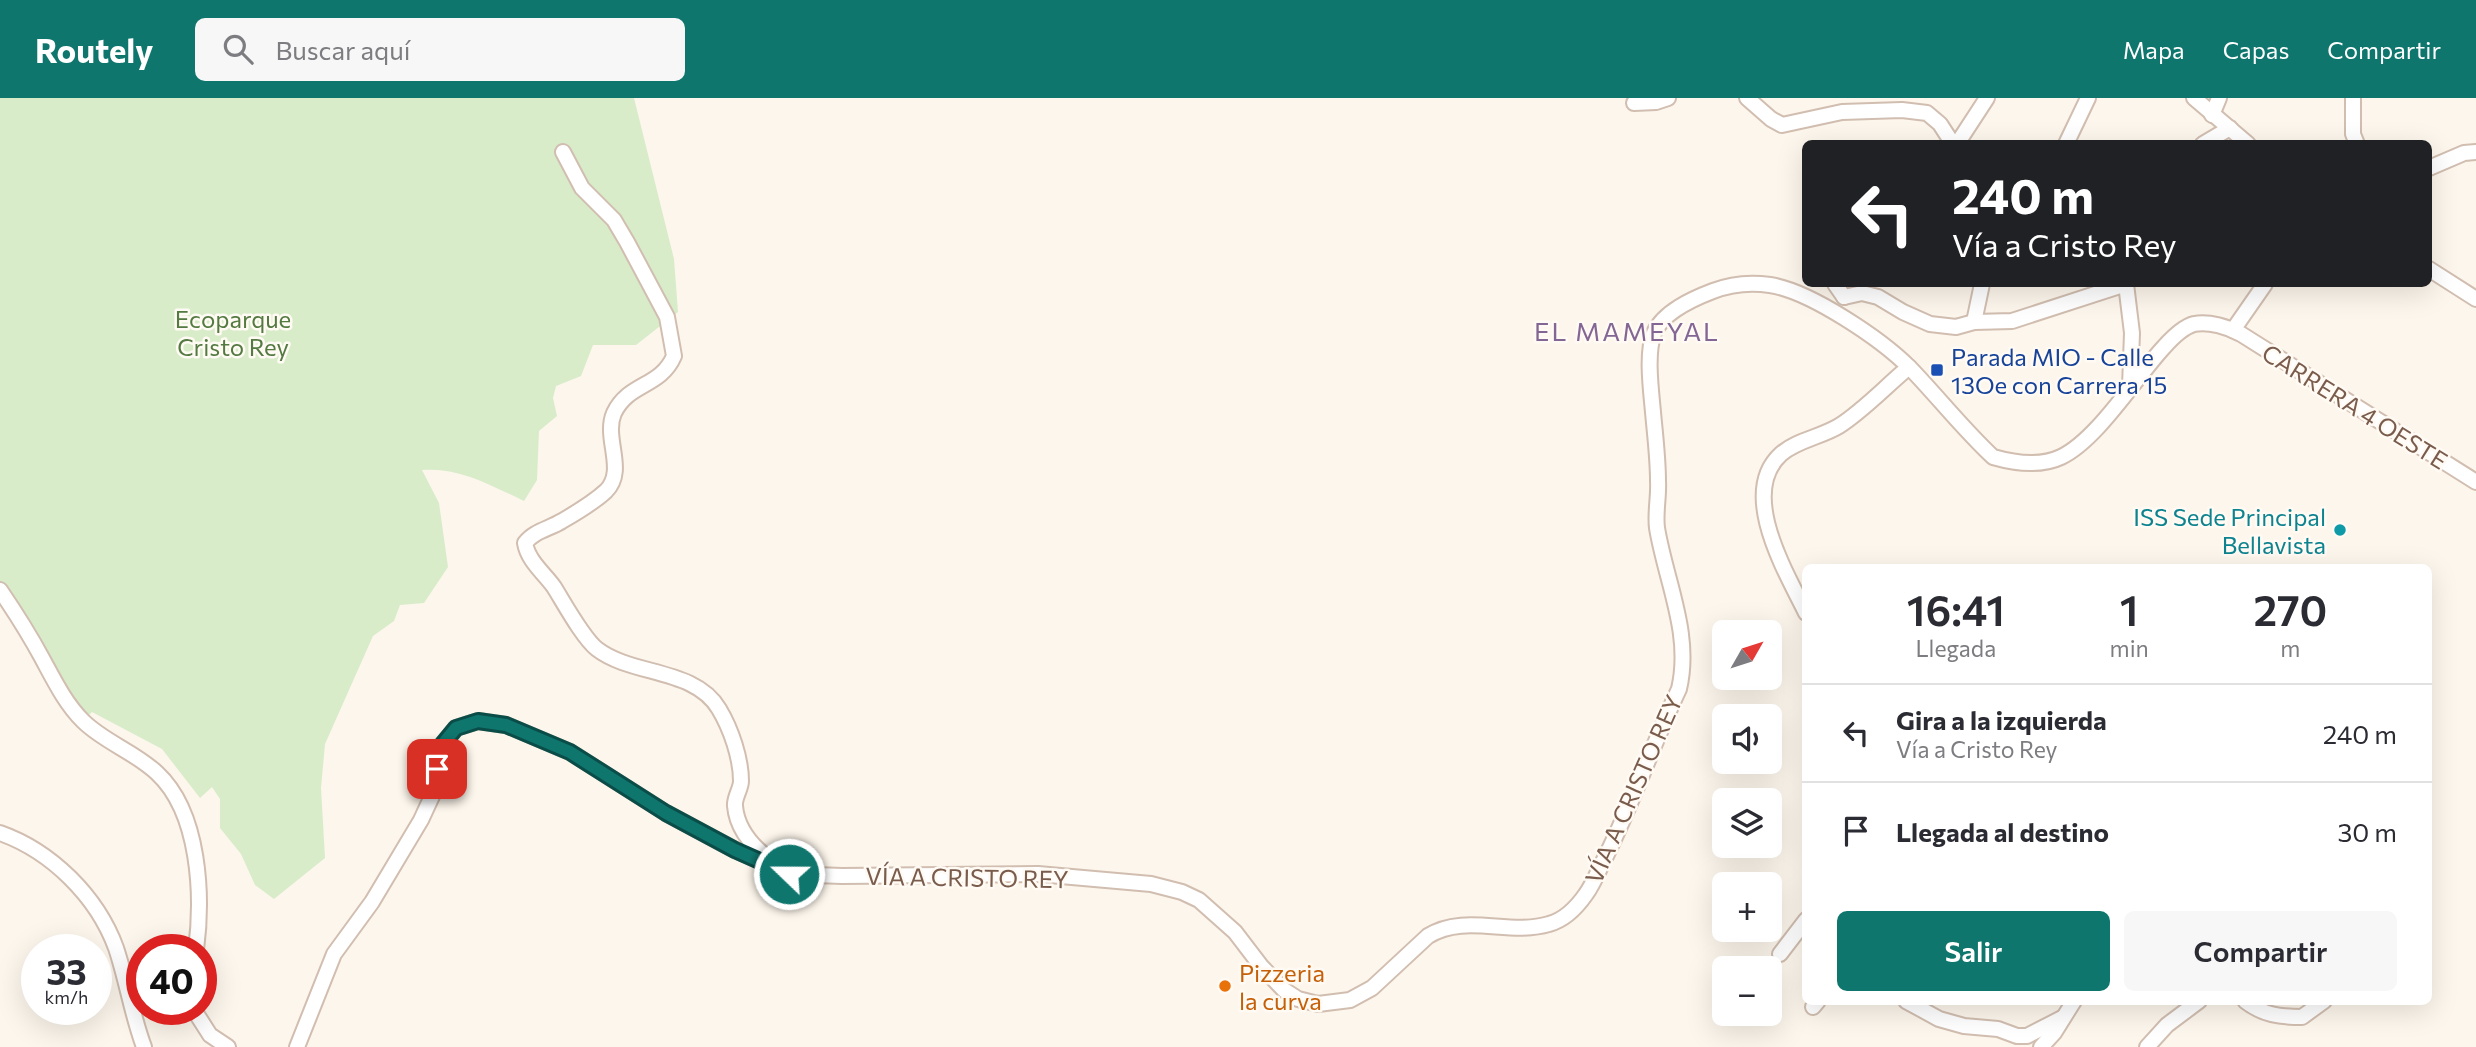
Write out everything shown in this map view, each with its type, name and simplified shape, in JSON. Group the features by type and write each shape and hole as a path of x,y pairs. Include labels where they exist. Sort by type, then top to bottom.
{"street":[{"path":"1634,103 1656,102 1668,98"},
{"path":"1747,98 1782,125 1842,112 1902,110 1927,113 1952,140"},
{"path":"1958,140 1987,98"},
{"path":"2068,140 2088,98"},
{"path":"2194,98 2244,140"},
{"path":"2212,115 2219,98"},
{"path":"2353,98 2355,140"},
{"path":"2210,140 2230,128"},
{"path":"563,152 582,188 614,220 627,242 667,317 674,356 664,373 623,399 613,416 613,482 605,492 562,522 530,537 525,543 527,553 551,583 594,647 609,657 699,688 718,707 728,727 740,765 741,784 734,804 740,827 763,855 786,872"},
{"path":"2432,167 2464,153 2476,152"},
{"path":"2432,271 2476,299"},
{"name":"VÍA A CRISTO REY","path":"299,1047 334,954 372,902 421,820 433,794 442,745 456,728 470,722 506,725 570,752 678,819 735,850 786,872 816,876 1029,873 1164,886 1199,900 1235,932 1272,980 1298,999 1318,1004 1350,1000 1372,988 1437,930 1455,926 1532,927 1556,922 1579,903 1594,882 1639,786 1679,689 1682,674 1683,650 1679,621 1657,525 1658,480 1651,383 1653,334 1661,321 1695,299 1724,287 1748,283 1772,285 1796,293 1838,315 1876,340 1909,367 1993,457 2008,462 2047,462 2063,456 2094,430 2170,340 2185,328 2196,324 2222,326 2233,330"},
{"path":"1837,287 1844,297"},
{"path":"1974,322 1985,287"},
{"path":"1844,297 1863,293 1878,297 1930,324 1956,327 1974,322 2012,321 2114,287"},
{"path":"2126,287 2132,333 2130,386"},
{"path":"2233,330 2263,287"},
{"path":"1838,315 1844,297"},
{"name":"CARRERA 4 OESTE","path":"2233,330 2476,482"},
{"path":"1802,605 1786,575 1765,519 1766,475 1780,454 1797,443 1821,436 1840,425 1909,367"},
{"path":"0,590 22,622 66,701 83,721 128,750 158,774 173,793 193,844 198,876 196,934"},
{"path":"0,833 35,848 54,862 97,912 115,945 144,1047"},
{"path":"1780,954 1802,925"},
{"path":"1913,1005 1939,1019 1972,1028 1998,1029 2017,1036 2027,1036 2062,1018"},
{"path":"2041,1047 2054,1033 2071,1005"},
{"path":"2147,1047 2167,1025 2194,1005"},
{"path":"2250,1005 2271,1015 2302,1017 2318,1005"},
{"path":"204,1025 210,1035 228,1047"}],"green space":[{"name":"Ecoparque Cristo Rey","path":"0,98 634,98 674,259 678,312 636,345 593,345 581,376 556,386 553,398 557,416 539,431 537,480 524,501 462,474 422,470 439,503 448,567 424,603 400,605 394,621 373,636 325,744 321,788 325,858 274,899 255,885 241,854 220,828 220,799 212,787 200,798 162,749 92,712 83,721 0,590"}],"place":[{"name":"Parada MIO - Calle 13Oe con Carrera 15","path":"1937,370"},
{"name":"ISS Sede Principal Bellavista","path":"2340,530"},
{"name":"Pizzeria la curva","path":"1225,986"}],"district":[{"name":"EL MAMEYAL","path":"1627,330"}],"route":[{"path":"437,769 442,745 456,728 478,721 506,725 570,752 666,813 752,859 789,874"}]}
